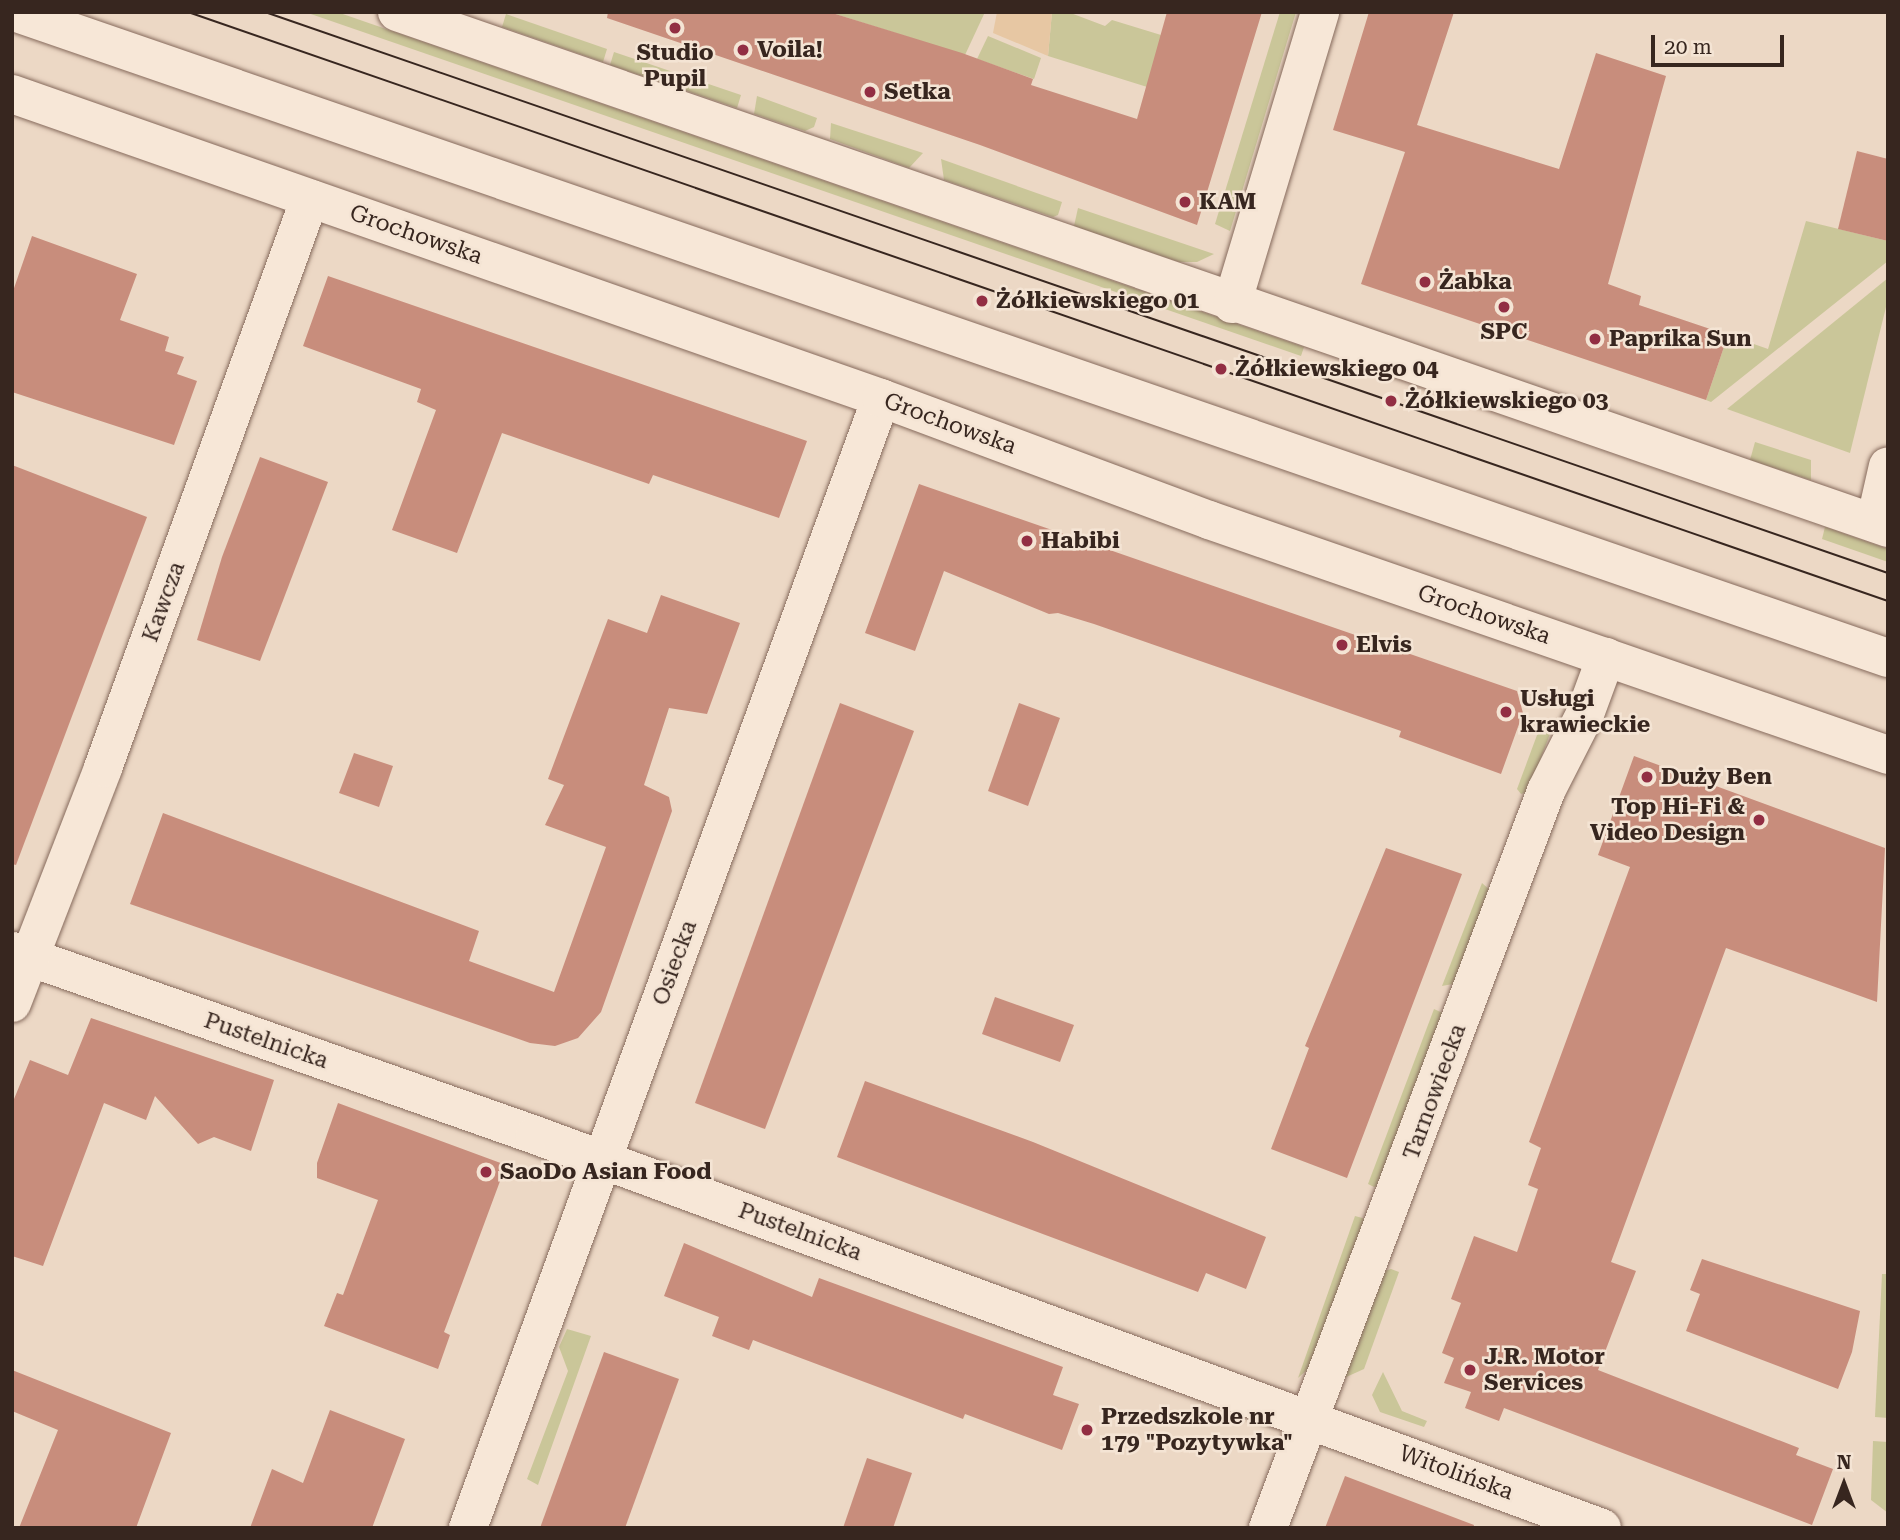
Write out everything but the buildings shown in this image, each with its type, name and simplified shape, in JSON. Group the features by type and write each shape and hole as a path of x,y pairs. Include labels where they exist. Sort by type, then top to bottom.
{"street":[{"path":"14,12 1888,658"},
{"path":"397,12 1232,304 1881,525 1888,466"},
{"path":"1232,304 1320,12"},
{"name":"Grochowska","path":"12,94 881,398 1209,520 1888,755"},
{"name":"Kawcza","path":"12,1003 21,954 310,198"},
{"name":"Osiecka","path":"468,1528 881,398"},
{"name":"Tarnowiecka","path":"1268,1528 1546,791 1585,714 1606,657"},
{"name":"Pustelnicka","path":"21,954 604,1160 1310,1418"},
{"name":"Witolińska","path":"1310,1418 1602,1528"}],"shaded area":[{"path":"305,12 337,12 1304,347 1301,356"},
{"path":"829,12 985,12 965,55"},
{"path":"1052,12 1068,12 1105,26 1112,20 1161,35 1160,91 1048,56"},
{"path":"1280,12 1296,12 1230,231 1215,224"},
{"path":"506,14 607,49 603,62 502,27"},
{"path":"988,36 1041,58 1034,79 977,59"},
{"path":"614,52 741,95 737,108 610,65"},
{"path":"757,96 817,118 814,127 805,131 754,114"},
{"path":"831,123 923,153 909,168 830,139"},
{"path":"941,159 1062,202 1058,215 1053,217 944,180"},
{"path":"1078,208 1214,254 1197,262 1179,262 1074,226"},
{"path":"1806,221 1888,241 1888,261 1711,402 1706,400 1728,335 1768,349"},
{"path":"1888,278 1888,299 1850,453 1727,409"},
{"path":"1755,442 1811,460 1811,480 1750,460"},
{"path":"1825,527 1888,549 1888,562 1822,539"},
{"path":"1545,723 1553,726 1528,792 1521,794 1517,789 1540,727"},
{"path":"1482,883 1492,892 1458,983 1442,986"},
{"path":"1434,1009 1447,1015 1382,1184 1374,1187 1368,1184"},
{"path":"1355,1216 1366,1219 1308,1369 1298,1378"},
{"path":"1391,1269 1399,1272 1364,1369 1344,1378 1384,1271"},
{"path":"1882,1274 1888,1274 1888,1418 1875,1417"},
{"path":"567,1329 591,1336 538,1485 527,1479 568,1371 559,1347"},
{"path":"1383,1372 1402,1411 1427,1421 1424,1427 1380,1412 1372,1395"},
{"path":"1873,1441 1888,1442 1888,1513 1871,1500"}],"sand":[{"path":"997,12 1052,12 1048,56 993,33"}],"tram line":[{"path":"188,12 1888,601"},
{"path":"265,12 1888,573"}],"place":[{"name":"Studio Pupil","path":"675,28"},
{"name":"Voila!","path":"743,50"},
{"name":"Setka","path":"870,92"},
{"name":"KAM","path":"1185,202"},
{"name":"Żabka","path":"1425,282"},
{"name":"Żółkiewskiego 01","path":"982,301"},
{"name":"SPC","path":"1504,307"},
{"name":"Paprika Sun","path":"1595,339"},
{"name":"Żółkiewskiego 04","path":"1221,369"},
{"name":"Żółkiewskiego 03","path":"1391,401"},
{"name":"Habibi","path":"1027,541"},
{"name":"Elvis","path":"1342,645"},
{"name":"Usługi krawieckie","path":"1506,712"},
{"name":"Duży Ben","path":"1647,777"},
{"name":"Top Hi-Fi & Video Design","path":"1759,820"},
{"name":"SaoDo Asian Food","path":"486,1172"},
{"name":"J.R. Motor Services","path":"1470,1370"},
{"name":"Przedszkole nr 179 \"Pozytywka\"","path":"1087,1430"}]}
